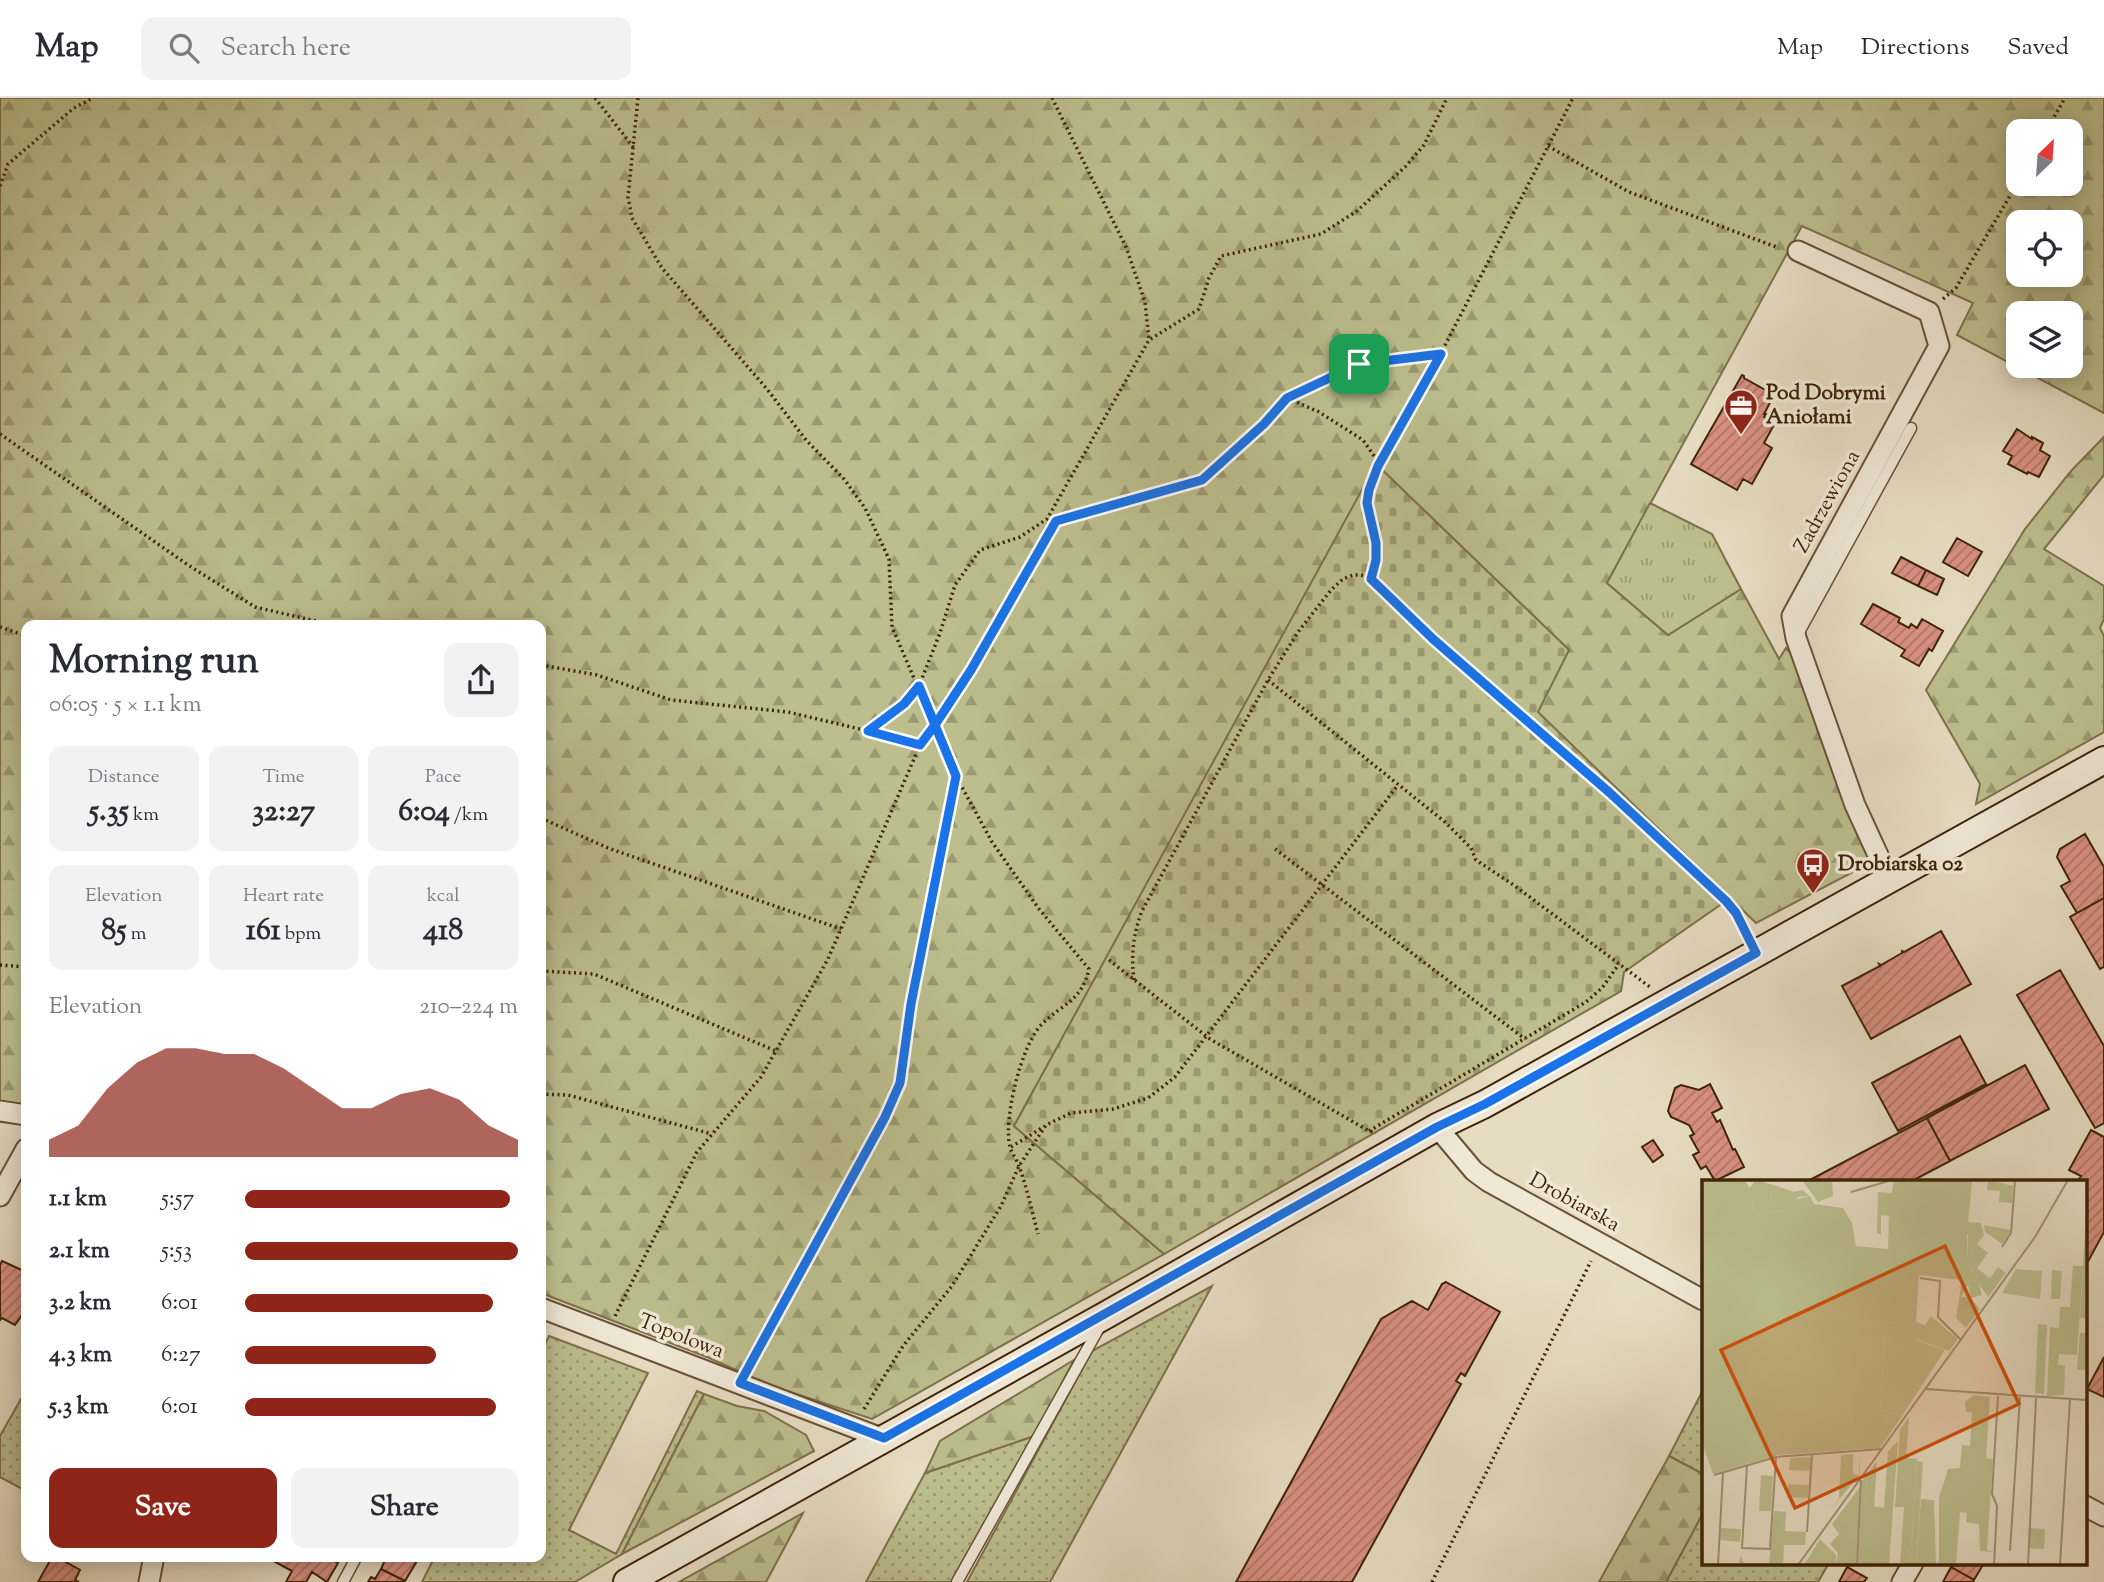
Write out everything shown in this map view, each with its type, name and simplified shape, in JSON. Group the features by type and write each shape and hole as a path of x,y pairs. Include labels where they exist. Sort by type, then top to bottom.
{"main road":[{"path":"627,1582 1437,1127 1485,1104 2104,760"}],"street":[{"path":"1798,251 1929,312"},
{"name":"Zadrzewiona","path":"1796,638 1793,616 1939,345 1929,312"},
{"path":"1796,638 1855,805 1889,879"},
{"path":"0,1111 21,1114"},
{"name":"Drobiarska","path":"1437,1127 1474,1171 1489,1182 1702,1299"},
{"path":"0,1196 21,1158"},
{"name":"Topolowa","path":"546,1310 884,1438"},
{"path":"2086,1507 2104,1516"},
{"path":"149,1582 153,1562"},
{"path":"1902,1582 1912,1564"}],"lane":[{"path":"1796,638 1912,428"},
{"path":"957,1582 1105,1315"},
{"path":"343,1582 354,1562"}],"path":[{"path":"0,186 8,163 74,108 93,98"},
{"path":"595,98 634,148"},
{"path":"638,98 628,197 632,218 662,268 767,389 806,440 844,479 865,508 889,559 892,627 956,776 992,842 1039,909 1089,969 1086,981 1071,1002 1040,1026 1021,1060 1007,1125 1010,1147 1019,1166 1038,1234"},
{"path":"1052,98 1126,247 1145,302 1149,340"},
{"path":"868,731 904,704 919,686 955,585 980,550 1020,537 1047,519 1149,340 1199,309 1209,278 1221,256 1321,234 1357,211 1406,166 1424,145 1447,98"},
{"path":"1371,579 1376,560 1376,543 1367,499 1380,463 1441,354 1570,106 1571,98"},
{"path":"2053,119 2065,98"},
{"path":"1548,146 1629,192 1775,248 1798,251"},
{"path":"1929,312 1956,288 2010,196"},
{"path":"607,1333 697,1152 761,1077 828,960 920,745 971,670 1056,521 1202,480 1264,424 1287,398 1359,364 1441,354"},
{"path":"1287,398 1319,412 1363,440 1380,463"},
{"path":"0,434 188,565 255,607 311,620"},
{"path":"1134,980 1132,948 1142,911 1293,639 1331,590 1343,579 1353,575 1371,579 1433,639 1610,793 1726,901 1736,913 1756,953"},
{"path":"0,627 21,634"},
{"path":"546,666 597,675 671,700 788,712 920,745"},
{"path":"1268,680 1454,831 1472,849 1476,860 1652,988"},
{"path":"740,1383 885,1117 900,1083 911,1004 956,776"},
{"path":"1010,1147 1071,1113 1113,1109 1148,1098 1175,1077 1398,785"},
{"path":"546,820 608,848 841,929"},
{"path":"1275,849 1525,1039"},
{"path":"1109,961 1225,1049 1369,1131 1381,1134"},
{"path":"1369,1131 1591,998 1602,988 1619,964"},
{"path":"0,965 21,967"},
{"path":"546,971 594,974 776,1051"},
{"path":"546,1094 568,1095 712,1134"},
{"path":"853,1426 903,1346 951,1286 1001,1206 1019,1166 1046,1125"},
{"path":"1432,1582 1600,1244"}],"green space":[{"path":"0,98 2104,98 2104,413 2038,378 2083,378 2083,301 2006,301 2006,361 1957,335 1973,303 1802,226 1607,583 1668,635 1741,589 1779,659 1786,648 1794,657 1870,863 1756,923 1537,712 1569,650 1377,465 1014,1126 1164,1254 872,1419 772,1386 707,1357 546,1295 546,620 21,620 21,1104 0,1101"},
{"path":"2104,437 2104,475 2044,549 2104,586 2104,619 2100,628 2104,636 2104,732 1976,804 1980,784 1926,690 2025,529 2071,471"},
{"path":"1376,464 1569,650 1538,712 1730,898 1624,972 1621,991 1164,1254 1014,1126"},
{"path":"1650,503 1712,534 1741,589 1668,635 1607,583"},
{"path":"1212,1286 1050,1582 967,1582 1092,1351"},
{"path":"549,1336 648,1373 569,1530 616,1554 697,1391 704,1394 622,1554 575,1582 422,1582 432,1562 546,1562 546,1342"},
{"path":"1074,1360 1034,1436 925,1473 940,1441"},
{"path":"1702,1392 1702,1473 1669,1456"},
{"path":"704,1394 737,1406 764,1411 806,1435 814,1451 622,1554"},
{"path":"21,1399 21,1488 0,1477 0,1436"},
{"path":"1034,1436 953,1582 866,1582 925,1473"},
{"path":"1669,1456 1702,1473 1702,1515 1666,1582 1599,1582"},
{"path":"803,1513 766,1582 679,1582"},
{"path":"1702,1515 1702,1564 1828,1564 1818,1582 1666,1582"}],"building":[{"path":"1742,375 1774,395 1764,417 1775,423 1764,443 1772,448 1752,484 1743,479 1737,490 1691,464"},
{"path":"2017,429 2043,443 2040,450 2050,456 2039,477 2008,464 2012,456 2003,451"},
{"path":"1957,538 1982,552 1968,576 1943,562"},
{"path":"1901,557 1926,570 1918,586 1892,573"},
{"path":"1926,570 1944,579 1937,595 1918,586"},
{"path":"1873,604 1900,618 1898,622 1909,628 1911,624 1917,628 1922,619 1943,631 1932,651 1929,649 1919,666 1901,656 1905,650 1861,624"},
{"path":"2085,834 2104,867 2104,898 2077,913 2061,886 2070,881 2057,857 2060,849"},
{"path":"2104,898 2104,967 2100,969 2070,917"},
{"path":"1941,931 1971,984 1871,1039 1842,986"},
{"path":"2060,970 2104,1046 2104,1123 2095,1128 2017,995"},
{"path":"1960,1036 1986,1084 1898,1131 1872,1083"},
{"path":"2025,1065 2049,1109 1950,1161 1927,1118"},
{"path":"1710,1084 1722,1108 1712,1113 1717,1122 1720,1120 1744,1167 1717,1180 1706,1166 1701,1169 1693,1155 1699,1152 1690,1136 1694,1134 1689,1125 1671,1117 1668,1111 1675,1088 1681,1085 1699,1090"},
{"path":"1927,1118 1950,1161 1914,1180 1810,1180"},
{"path":"2091,1130 2104,1137 2104,1232 2086,1265 2086,1180 2079,1180 2081,1176 2069,1170"},
{"path":"1653,1140 1663,1155 1653,1162 1642,1147"},
{"path":"2,1261 21,1270 21,1316 15,1325 2,1318 0,1320"},
{"path":"1446,1282 1500,1312 1465,1376 1461,1373 1456,1381 1461,1384 1352,1582 1236,1582 1381,1319 1412,1301 1428,1310 1442,1284"},
{"path":"2104,1357 2104,1397 2087,1389"},
{"path":"49,1562 66,1562 80,1570 75,1580 79,1582 38,1582"},
{"path":"275,1562 338,1563 327,1582 312,1572 306,1582 286,1582 292,1571"},
{"path":"384,1562 416,1562 405,1581 381,1569"},
{"path":"1953,1564 1983,1564 1974,1580 1951,1567"},
{"path":"1847,1567 1867,1578 1864,1582 1839,1582"},
{"path":"1951,1567 1974,1580 1973,1582 1943,1582"},
{"path":"381,1569 405,1581 368,1582 371,1577 375,1579"}],"place":[{"name":"Pod Dobrymi Aniołami","path":"1741,436"},
{"name":"Drobiarska 02","path":"1813,895"}],"route":[{"path":"1359,364 1287,398 1264,424 1202,480 1056,521 971,670 935,725 919,686 904,704 868,731 920,745 935,725 956,776 911,1004 900,1083 885,1117 740,1383 884,1438 1437,1127 1485,1104 1756,953 1736,913 1726,901 1610,793 1433,639 1371,579 1376,560 1376,543 1367,503 1369,490 1378,466 1441,354 1359,364"}]}
